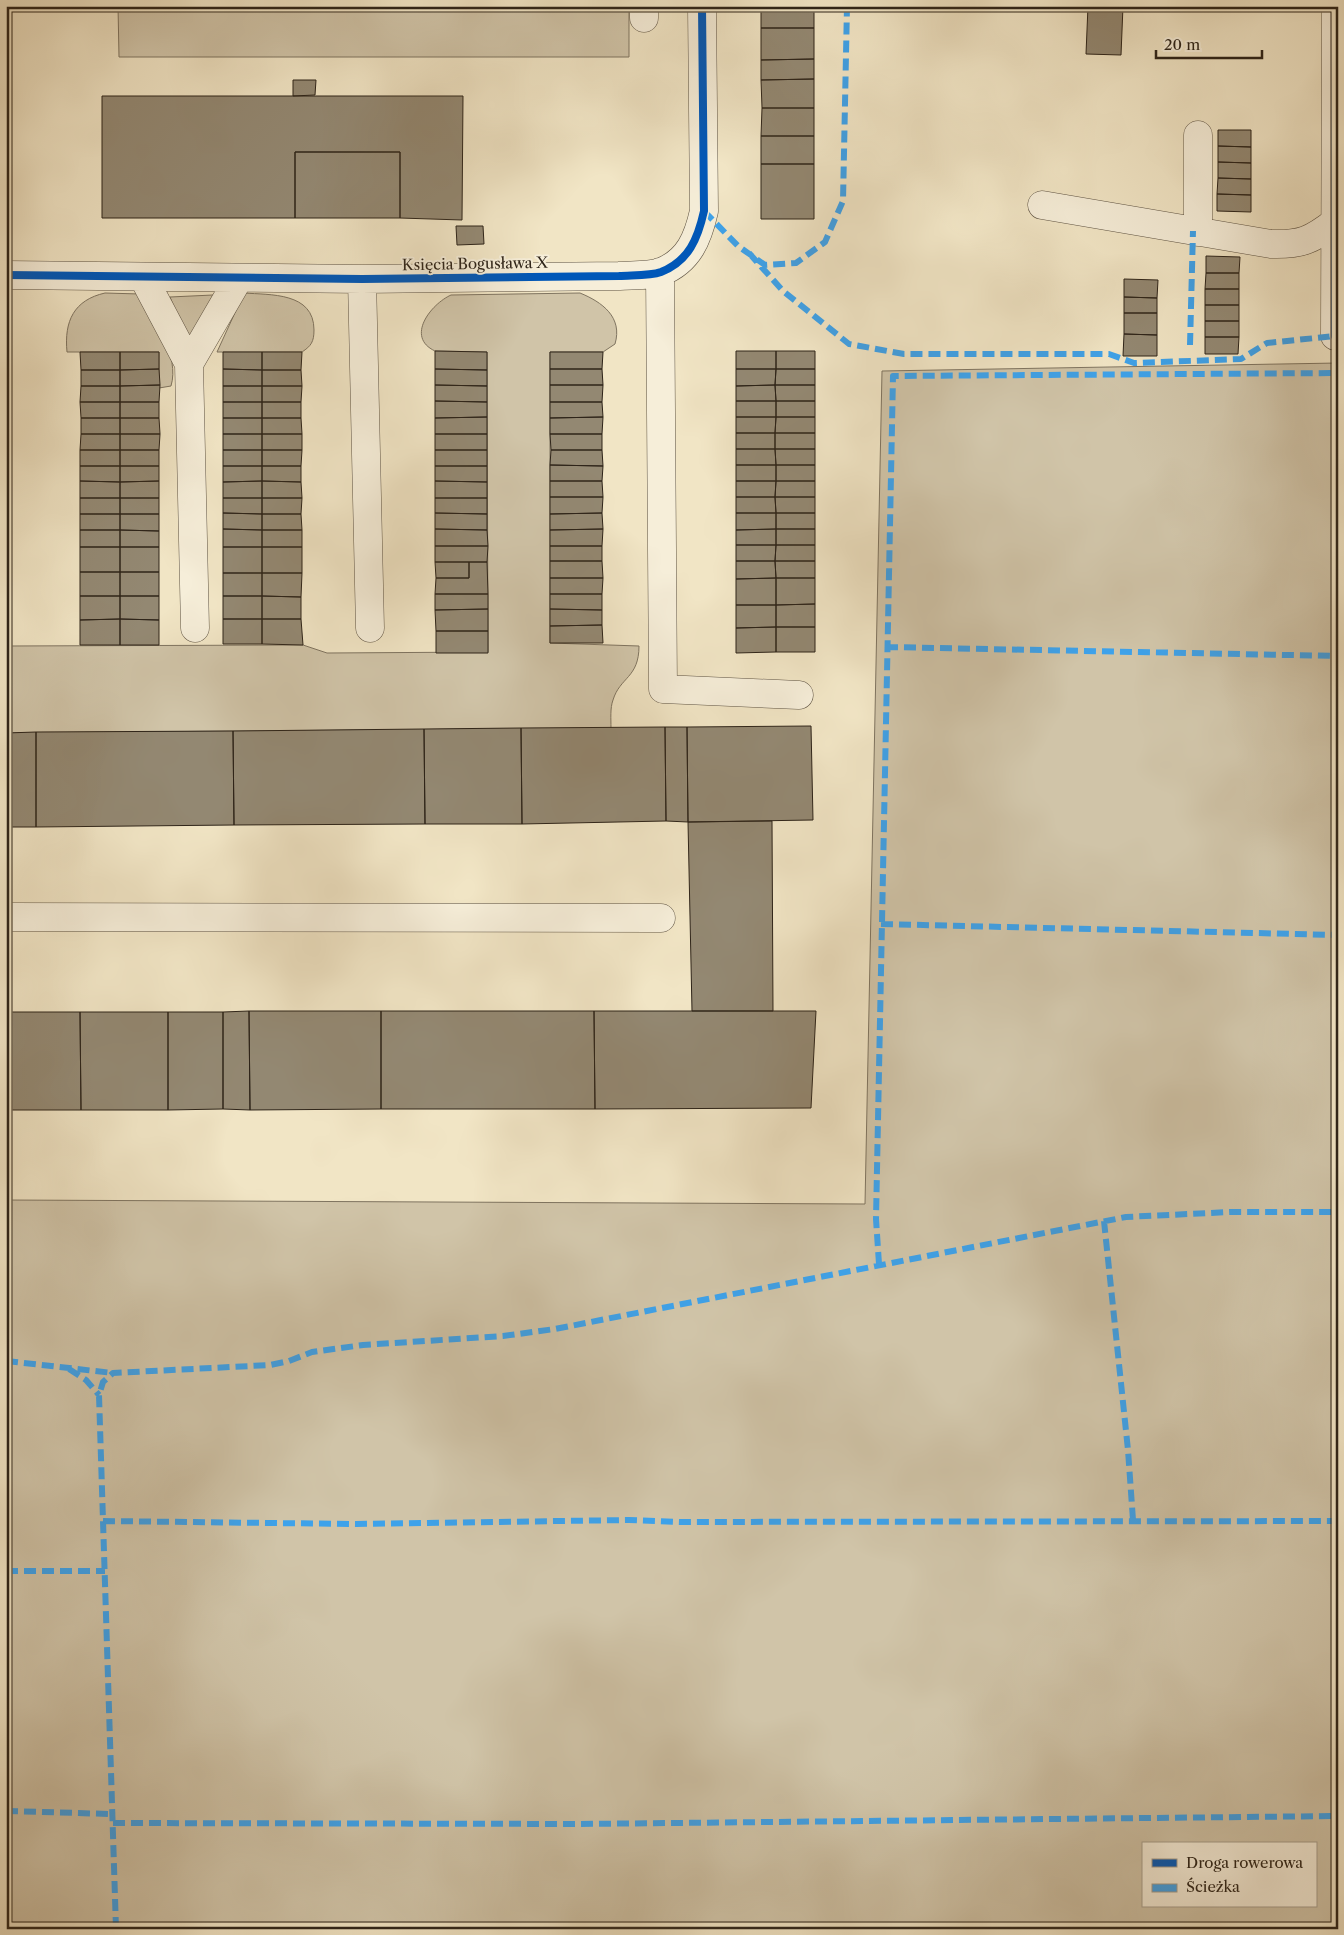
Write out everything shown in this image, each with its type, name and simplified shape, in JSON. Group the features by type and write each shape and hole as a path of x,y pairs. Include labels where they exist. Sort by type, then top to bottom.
{"street":[{"name":"Księcia Bogusława X","path":"6,275 362,279 619,276 660,272 687,254 699,236 704,211 702,6"},
{"path":"1335,336 1336,6"},
{"path":"1198,134 1198,232"},
{"path":"1042,205 1271,244 1294,245 1314,238 1336,222"},
{"path":"660,272 663,689 799,695"},
{"path":"143,277 189,364 195,628"},
{"path":"189,364 239,278"},
{"path":"362,279 370,628"},
{"path":"6,917 661,918"}],"shaded area":[{"path":"118,6 629,6 629,57 119,57"},
{"path":"105,293 140,294 169,351 173,374 171,386 159,388 159,352 67,352 67,331 73,314 86,301 94,296"},
{"path":"244,293 289,298 307,308 312,318 314,330 313,341 310,346 302,352 217,352"},
{"path":"580,293 596,301 609,312 616,326 617,334 615,344 603,352 550,352 550,643 639,646 636,665 616,692 613,700 611,728 6,733 6,646 303,645 327,653 488,652 487,352 435,351 426,345 422,338 424,321 443,299 451,295"},
{"path":"213,295 188,342 170,297"},
{"path":"1338,363 1338,1929 6,1929 6,1200 865,1204 882,371"}],"building":[{"path":"761,6 814,6 814,28 761,28"},
{"path":"1088,6 1123,6 1121,55 1086,54"},
{"path":"761,28 814,28 814,59 761,60"},
{"path":"814,59 814,79 761,80 761,60"},
{"path":"814,79 814,108 762,108 761,80"},
{"path":"293,80 316,80 315,95 293,96"},
{"path":"102,96 463,96 462,220 400,218 400,152 295,152 295,218 102,218"},
{"path":"762,108 814,108 814,136 761,136"},
{"path":"1218,130 1251,130 1251,147 1218,146"},
{"path":"761,136 814,136 814,164 761,164"},
{"path":"1218,146 1251,147 1251,163 1218,162"},
{"path":"295,152 400,152 400,218 295,218"},
{"path":"1218,162 1251,163 1251,179 1218,178"},
{"path":"761,164 814,164 814,219 761,219"},
{"path":"1218,178 1251,179 1251,195 1217,194"},
{"path":"1217,194 1251,195 1251,212 1217,211"},
{"path":"456,226 483,226 484,244 457,245"},
{"path":"1206,256 1240,257 1239,273 1206,273"},
{"path":"1206,273 1239,273 1239,289 1205,289"},
{"path":"1124,279 1158,280 1157,298 1124,297"},
{"path":"1205,289 1239,289 1239,305 1205,305"},
{"path":"1124,297 1157,298 1157,313 1124,313"},
{"path":"1205,305 1239,305 1239,321 1205,321"},
{"path":"1124,313 1157,313 1157,335 1124,334"},
{"path":"1205,321 1239,321 1239,337 1205,337"},
{"path":"1124,334 1157,335 1157,356 1123,356"},
{"path":"1205,337 1239,337 1238,354 1205,354"},
{"path":"435,351 487,352 487,370 435,369"},
{"path":"736,351 776,351 776,369 736,369"},
{"path":"776,351 815,351 815,369 776,369"},
{"path":"80,352 120,352 120,370 81,370"},
{"path":"120,352 159,352 159,369 120,370"},
{"path":"223,352 262,352 262,370 223,369"},
{"path":"262,352 302,352 301,370 262,370"},
{"path":"550,352 603,352 602,369 550,369"},
{"path":"159,369 160,385 120,386 120,370"},
{"path":"223,369 262,370 262,386 223,386"},
{"path":"435,369 487,370 487,386 435,385"},
{"path":"550,369 602,369 603,385 550,385"},
{"path":"736,369 776,369 775,385 736,386"},
{"path":"776,369 815,369 815,385 775,385"},
{"path":"81,370 120,370 120,386 81,386"},
{"path":"262,370 301,370 302,386 262,386"},
{"path":"160,385 159,402 120,402 120,386"},
{"path":"435,385 487,386 487,402 435,401"},
{"path":"550,385 603,385 602,402 550,402"},
{"path":"775,385 776,401 736,401 736,386"},
{"path":"775,385 815,385 815,401 776,401"},
{"path":"81,386 120,386 120,402 80,402"},
{"path":"223,386 262,386 262,402 223,402"},
{"path":"262,386 302,386 301,402 262,402"},
{"path":"435,401 487,402 487,417 435,418"},
{"path":"736,401 776,401 776,417 736,417"},
{"path":"776,401 815,401 815,417 776,417"},
{"path":"80,402 120,402 120,418 81,418"},
{"path":"120,402 159,402 159,418 120,418"},
{"path":"223,402 262,402 262,418 223,418"},
{"path":"262,402 301,402 301,418 262,418"},
{"path":"550,402 602,402 603,417 550,418"},
{"path":"487,417 487,434 435,434 435,418"},
{"path":"603,417 602,434 550,434 550,418"},
{"path":"736,417 776,417 775,433 736,433"},
{"path":"776,417 815,417 815,433 775,433"},
{"path":"81,418 120,418 120,434 81,434"},
{"path":"120,418 159,418 160,434 120,434"},
{"path":"223,418 262,418 262,434 223,434"},
{"path":"262,418 301,418 302,434 262,434"},
{"path":"736,433 775,433 775,449 736,449"},
{"path":"775,433 815,433 815,449 775,449"},
{"path":"81,434 120,434 120,450 80,450"},
{"path":"120,434 160,434 159,450 120,450"},
{"path":"223,434 262,434 262,450 223,450"},
{"path":"262,434 302,434 302,450 262,450"},
{"path":"435,434 487,434 487,450 435,450"},
{"path":"550,434 602,434 602,450 551,450"},
{"path":"736,449 775,449 776,465 736,465"},
{"path":"775,449 815,449 815,465 776,465"},
{"path":"80,450 120,450 120,466 80,466"},
{"path":"120,450 159,450 159,466 120,466"},
{"path":"223,450 262,450 262,466 223,466"},
{"path":"262,450 302,450 301,466 262,466"},
{"path":"435,450 487,450 487,466 435,466"},
{"path":"551,450 602,450 603,466 550,465"},
{"path":"550,465 603,466 602,481 550,481"},
{"path":"736,465 776,465 776,481 736,481"},
{"path":"776,465 815,465 815,481 776,481"},
{"path":"80,466 120,466 120,482 80,481"},
{"path":"120,466 159,466 159,481 120,482"},
{"path":"223,466 262,466 262,481 223,482"},
{"path":"262,466 301,466 301,482 262,481"},
{"path":"435,466 487,466 487,482 435,481"},
{"path":"80,481 120,482 120,498 80,498"},
{"path":"159,481 159,498 120,498 120,482"},
{"path":"262,481 301,482 302,498 262,498"},
{"path":"262,481 262,498 223,498 223,482"},
{"path":"435,481 487,482 487,498 435,498"},
{"path":"550,481 602,481 603,497 550,497"},
{"path":"736,481 776,481 775,497 736,497"},
{"path":"776,481 815,481 815,497 775,497"},
{"path":"550,497 603,497 602,513 550,514"},
{"path":"736,497 775,497 776,513 736,513"},
{"path":"775,497 815,497 815,513 776,513"},
{"path":"80,498 120,498 120,514 80,514"},
{"path":"120,498 159,498 159,514 120,514"},
{"path":"223,498 262,498 262,514 223,513"},
{"path":"262,498 302,498 301,514 262,514"},
{"path":"435,498 487,498 487,514 435,513"},
{"path":"223,513 262,514 262,530 223,529"},
{"path":"435,513 487,514 487,530 435,529"},
{"path":"602,513 603,529 550,530 550,514"},
{"path":"736,513 776,513 776,529 736,530"},
{"path":"776,513 815,513 815,529 776,529"},
{"path":"80,514 120,514 120,530 80,530"},
{"path":"120,514 159,514 159,531 120,530"},
{"path":"262,514 301,514 302,530 262,530"},
{"path":"223,529 262,530 262,547 223,547"},
{"path":"435,529 487,530 488,546 435,546"},
{"path":"603,529 602,546 550,546 550,530"},
{"path":"776,529 815,529 815,545 776,545"},
{"path":"776,529 776,545 736,545 736,530"},
{"path":"80,530 120,530 120,547 80,547"},
{"path":"120,530 159,531 159,547 120,547"},
{"path":"262,530 302,530 302,547 262,547"},
{"path":"736,545 776,545 775,561 736,561"},
{"path":"776,545 815,545 815,561 775,561"},
{"path":"435,546 488,546 487,562 435,562"},
{"path":"550,546 602,546 602,561 550,561"},
{"path":"80,547 120,547 120,572 80,572"},
{"path":"120,547 159,547 159,572 120,572"},
{"path":"223,547 262,547 262,573 223,573"},
{"path":"262,547 302,547 302,573 262,573"},
{"path":"550,561 602,561 603,578 550,578"},
{"path":"736,561 775,561 776,578 736,579"},
{"path":"775,561 815,561 815,578 776,578"},
{"path":"435,562 469,562 469,578 436,578"},
{"path":"469,562 487,562 488,594 435,594 436,578 469,578"},
{"path":"80,572 120,572 120,596 80,596"},
{"path":"120,572 159,572 159,596 120,596"},
{"path":"223,573 262,573 262,596 223,596"},
{"path":"262,573 302,573 301,597 262,596"},
{"path":"550,578 603,578 602,594 550,594"},
{"path":"776,578 815,578 815,604 776,605"},
{"path":"776,578 776,605 736,605 736,579"},
{"path":"435,594 488,594 488,609 435,610"},
{"path":"550,594 602,594 602,610 550,609"},
{"path":"80,596 120,596 120,619 80,620"},
{"path":"120,596 159,596 159,620 120,619"},
{"path":"223,596 262,596 262,619 223,619"},
{"path":"262,596 301,597 301,619 262,619"},
{"path":"815,604 815,627 776,627 776,605"},
{"path":"736,605 776,605 776,627 736,628"},
{"path":"488,609 488,631 436,631 435,610"},
{"path":"550,609 602,610 602,625 550,626"},
{"path":"120,619 159,620 159,645 120,645"},
{"path":"120,619 120,645 80,645 80,620"},
{"path":"223,619 262,619 262,644 223,644"},
{"path":"262,619 301,619 303,645 262,644"},
{"path":"602,625 603,643 550,643 550,626"},
{"path":"776,627 776,652 736,653 736,628"},
{"path":"776,627 815,627 815,652 776,652"},
{"path":"436,631 488,631 488,653 436,653"},
{"path":"811,726 813,820 688,822 687,727"},
{"path":"665,727 666,821 522,824 521,728"},
{"path":"665,727 687,727 688,822 666,821"},
{"path":"521,728 522,824 425,824 424,729"},
{"path":"424,729 425,824 234,825 233,731"},
{"path":"233,731 234,825 36,827 36,732"},
{"path":"36,732 36,827 6,827 6,733"},
{"path":"772,821 773,1011 692,1011 688,822"},
{"path":"249,1011 250,1110 223,1109 223,1012"},
{"path":"249,1011 381,1011 381,1109 250,1110"},
{"path":"381,1011 594,1011 595,1109 381,1109"},
{"path":"594,1011 816,1011 811,1108 595,1109"},
{"path":"6,1012 80,1012 81,1110 6,1110"},
{"path":"80,1012 168,1012 168,1110 81,1110"},
{"path":"168,1012 223,1012 223,1109 168,1110"}],"marked path":[{"path":"704,211 738,246 765,265 796,263 825,242 843,201 847,6"},
{"path":"1190,345 1193,231"},
{"path":"749,253 783,291 849,344 904,354 1109,354 1134,363 1241,359 1267,343 1335,336 1335,334"},
{"path":"879,1264 876,1219 893,376 1338,373"},
{"path":"886,647 1338,656"},
{"path":"881,924 1338,935"},
{"path":"116,1929 99,1395 103,1382 113,1373 270,1365 289,1361 312,1352 363,1345 503,1336 555,1329 1126,1217 1230,1212 1338,1212"},
{"path":"1104,1221 1128,1450 1133,1520"},
{"path":"6,1361 113,1373"},
{"path":"69,1369 86,1380 99,1395"},
{"path":"103,1521 356,1524 629,1520 680,1522 1338,1521"},
{"path":"6,1571 105,1571"},
{"path":"6,1811 112,1814"},
{"path":"113,1823 580,1824 1338,1816"}],"cycle path":[{"path":"6,275 362,279 619,276 646,275 661,272 679,262 691,248 699,230 704,211 702,6"},
{"path":"1335,336 1336,6"}]}
